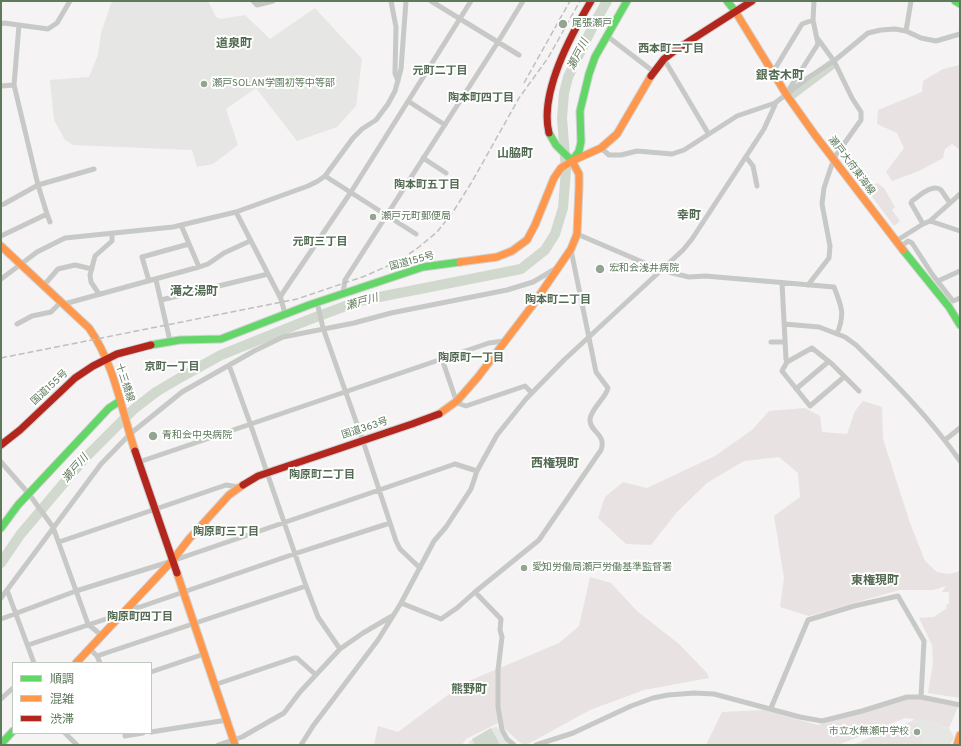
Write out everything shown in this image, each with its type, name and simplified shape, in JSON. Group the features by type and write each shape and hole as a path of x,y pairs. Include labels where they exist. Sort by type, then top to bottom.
{"main road":[{"path":"590,1 566,47 551,91 547,124 548,132 560,149 572,161 579,151 580,146 580,111 589,74 595,57 627,1"},
{"name":"瀬戸大府東海線","path":"727,1 735,11 786,94 815,136 834,158 898,244 949,307 960,325"},
{"name":"国道155号","path":"1,445 20,430 68,383 93,366 127,351 170,341 221,338 283,314 317,305 343,293 423,267 497,257 512,252 527,240 530,235 554,178 561,168 572,161 601,148 617,134 654,72 664,59 752,1"},
{"path":"955,1 960,4"},
{"name":"国道363号","path":"77,662 172,561 189,539 239,487 250,480 267,473 438,414 457,401 505,341 571,249 577,234 579,187 579,174 572,161"},
{"name":"十三橋線","path":"1,246 22,264 96,336 106,359 121,403 129,432 234,742"},
{"path":"1,528 18,505 31,497 109,408 121,403"},
{"path":"1,744 12,733"},
{"path":"957,745 960,734"}],"street":[{"path":"1,24 48,29 57,23 70,1"},
{"path":"253,1 257,5 273,1"},
{"path":"391,1 396,27 394,73 398,81"},
{"path":"1,279 37,252 65,238 112,234 181,225 236,212 318,181 325,176 353,138 362,129 376,120 388,104 398,81 401,69 406,1"},
{"path":"431,1 519,55"},
{"path":"280,297 350,192 471,1"},
{"path":"343,293 345,280 523,1"},
{"path":"786,94 818,44 813,20 814,1"},
{"path":"906,31 911,1"},
{"path":"773,72 802,24 813,20"},
{"path":"19,25 14,85 38,185 50,222"},
{"path":"601,148 609,155 621,155 637,151 672,154 684,150 737,116 775,103 809,77 834,61 868,33 880,30 895,29 906,31 921,38 936,41 960,34"},
{"path":"607,36 654,72"},
{"path":"808,285 830,258 830,246 822,204 824,188 834,158 861,120 861,112 852,98 834,61 818,39"},
{"path":"664,59 708,134"},
{"path":"1,86 14,85"},
{"path":"408,101 445,125"},
{"path":"301,745 313,726 378,640 395,614 434,541 446,527 471,489 477,471 497,435 532,393 589,336 683,250 692,239 764,129 775,103"},
{"path":"746,157 753,166 758,186"},
{"path":"423,158 446,172"},
{"path":"1,204 4,204 38,185 94,169"},
{"path":"325,176 416,234"},
{"path":"923,224 912,201 931,189 937,188 950,203"},
{"path":"898,244 923,224 930,222 960,194"},
{"path":"236,212 280,297 284,310 283,314"},
{"path":"1,236 47,214"},
{"path":"930,222 960,231"},
{"path":"181,225 199,267"},
{"path":"100,294 91,282 92,269 95,256 112,241 112,234"},
{"path":"577,234 647,264 689,277 705,276 834,287 842,308 842,322 837,334"},
{"path":"17,324 32,316 51,312 62,303 156,280 208,264 224,253 250,241"},
{"path":"898,244 908,241 912,243 953,301 960,298"},
{"path":"149,281 142,257 189,244"},
{"path":"401,603 441,619 457,608 539,540 601,450 601,437 592,427 590,420 598,403 608,390 596,372 571,249"},
{"path":"44,285 58,269 75,265 92,269"},
{"path":"1,598 52,525 129,432 182,392 229,365 283,337 323,326 354,323 391,313 507,290 533,282 559,267"},
{"path":"938,281 960,271"},
{"path":"161,300 268,274"},
{"path":"156,280 170,341"},
{"path":"782,283 787,362"},
{"path":"317,305 396,541 400,549 420,568"},
{"path":"784,324 819,327 837,334 856,345 926,417 960,461"},
{"path":"139,462 489,343 505,341"},
{"path":"771,342 785,342"},
{"path":"844,376 810,406 782,371 787,362 812,348 844,376 860,391"},
{"path":"442,359 457,401 460,404 466,406 526,386 532,393"},
{"path":"796,389 828,362"},
{"path":"229,365 294,554 318,617 340,649"},
{"path":"945,440 960,428"},
{"path":"1,462 31,497 52,525 88,624 101,635"},
{"path":"1,619 76,591 172,561 380,491 455,464 477,471"},
{"path":"59,542 226,485 239,487"},
{"path":"126,609 140,607 390,523"},
{"path":"97,656 306,586"},
{"path":"7,590 17,613 34,662"},
{"path":"475,592 501,619 500,630 502,637 498,670 498,707 502,730 507,739 514,745"},
{"path":"771,708 808,620 854,606 898,596 924,641 921,697"},
{"path":"218,745 234,742 284,713 340,649 395,614"},
{"path":"28,645 88,624 109,618 115,620"},
{"path":"90,648 97,656 100,662"},
{"path":"152,672 204,654"},
{"path":"214,685 294,658 297,658 316,675"},
{"path":"1,699 12,689"},
{"path":"536,745 573,733 631,706 653,698 668,695 694,693 714,694 771,708 800,717 822,721 862,711 907,697 921,697 960,705"},
{"path":"152,732 226,720"},
{"path":"66,734 78,745"},
{"path":"124,734 125,736 137,734"}],"shaded area":[{"name":"瀬戸SOLAN学園初等中等部","path":"112,1 208,1 216,17 221,19 245,15 270,39 315,8 362,59 356,106 337,127 297,141 256,88 226,109 238,145 213,164 197,167 192,150 73,145 65,140 54,120 50,80 89,77 98,55 101,33"},
{"path":"960,65 960,150 952,144 945,149 943,158 919,171 892,181 886,172 904,148 897,133 877,124 878,110 922,92 923,81 943,69"},
{"path":"877,183 884,188 895,207 892,210 900,221 894,226 867,190"},
{"path":"863,401 882,407 883,439 910,523 925,561 937,572 949,574 960,571 960,698 928,693 933,663 932,645 919,618 934,617 947,608 946,605 949,604 949,592 942,592 946,586 933,590 899,590 809,616 780,607 784,578 774,516 800,497 798,473 779,457 744,461 707,483 677,512 651,545 626,544 598,518 605,497 623,482 647,488 715,456 752,430 769,411 805,408 820,416 822,432 847,434 855,411"},
{"path":"590,577 611,583 637,611 679,644 707,673 709,678 644,690 590,710 526,745 523,745 498,723 466,739 462,745 374,745 378,726 398,732 464,683 559,643 579,626"},
{"path":"915,697 958,707 949,728 926,720 905,718 838,745 706,745 722,712 764,710 818,725"},
{"name":"市立水無瀬中学校","path":"917,717 949,728 954,737 950,745 852,745 910,722"},
{"path":"910,722 916,726 923,745 863,745 862,741"},
{"path":"494,727 497,727 509,745 470,745 468,742"},
{"path":"491,728 500,745 475,745 472,739"}],"waterway":[{"name":"瀬戸川","path":"1,563 20,535 85,458 134,409 156,392 183,376 221,355 359,301 521,269 545,250 555,234 563,208 566,170 562,118 564,93 568,77 607,1"},
{"path":"791,95 831,65"}],"railway":[{"path":"524,83 570,1"},
{"path":"1,358 297,299 365,276 399,261 437,232 453,212 473,180 519,98 548,58 580,1"}],"traffic: fast":[{"path":"549,133 556,145 572,161 579,151 581,142 580,111 589,74 595,57 627,1"},
{"path":"727,1 735,11"},
{"path":"955,1 960,4"},
{"path":"903,250 949,307 960,325"},
{"path":"151,345 180,340 221,339 309,305 423,267 460,262"},
{"path":"1,528 18,505 109,408 120,401"},
{"path":"1,744 12,732"}],"traffic: slow":[{"path":"735,11 786,94 815,135 903,250"},
{"path":"460,262 497,257 512,251 527,240 535,225 554,178 561,168 572,161 601,148 617,134 651,76"},
{"path":"439,414 457,401 478,377 532,306 571,249 577,234 579,187 579,174 572,161"},
{"path":"1,246 89,328 98,342 111,372 135,451"},
{"path":"77,662 172,561 189,539 229,495 243,485"},
{"path":"177,573 235,745"},
{"path":"957,745 960,735"}],"traffic: jam":[{"path":"549,133 547,117 553,83 566,47 591,1"},
{"path":"651,76 664,59 677,49 752,1"},
{"path":"1,445 20,430 75,378 93,366 117,354 151,345"},
{"path":"243,485 258,476 439,414"},
{"path":"135,451 177,573"}],"place":[{"name":"尾張瀬戸","path":"563,24"},
{"name":"瀬戸SOLAN学園初等中等部","path":"204,84"},
{"name":"瀬戸元町郵便局","path":"373,217"},
{"name":"宏和会浅井病院","path":"600,269"},
{"name":"青和会中央病院","path":"153,436"},
{"name":"愛知労働局瀬戸労働基準監督署","path":"524,568"},
{"name":"市立水無瀬中学校","path":"917,732"}],"district":[{"name":"道泉町","path":"234,45"},
{"name":"西本町二丁目","path":"671,50"},
{"name":"元町二丁目","path":"440,72"},
{"name":"銀杏木町","path":"780,77"},
{"name":"陶本町四丁目","path":"481,99"},
{"name":"山脇町","path":"515,155"},
{"name":"陶本町五丁目","path":"427,186"},
{"name":"幸町","path":"689,217"},
{"name":"元町三丁目","path":"320,243"},
{"name":"滝之湯町","path":"194,293"},
{"name":"陶本町二丁目","path":"558,301"},
{"name":"陶原町一丁目","path":"471,359"},
{"name":"京町一丁目","path":"172,368"},
{"name":"西権現町","path":"555,465"},
{"name":"陶原町二丁目","path":"322,476"},
{"name":"陶原町三丁目","path":"226,533"},
{"name":"東権現町","path":"875,582"},
{"name":"陶原町四丁目","path":"140,618"},
{"name":"熊野町","path":"469,691"}]}
